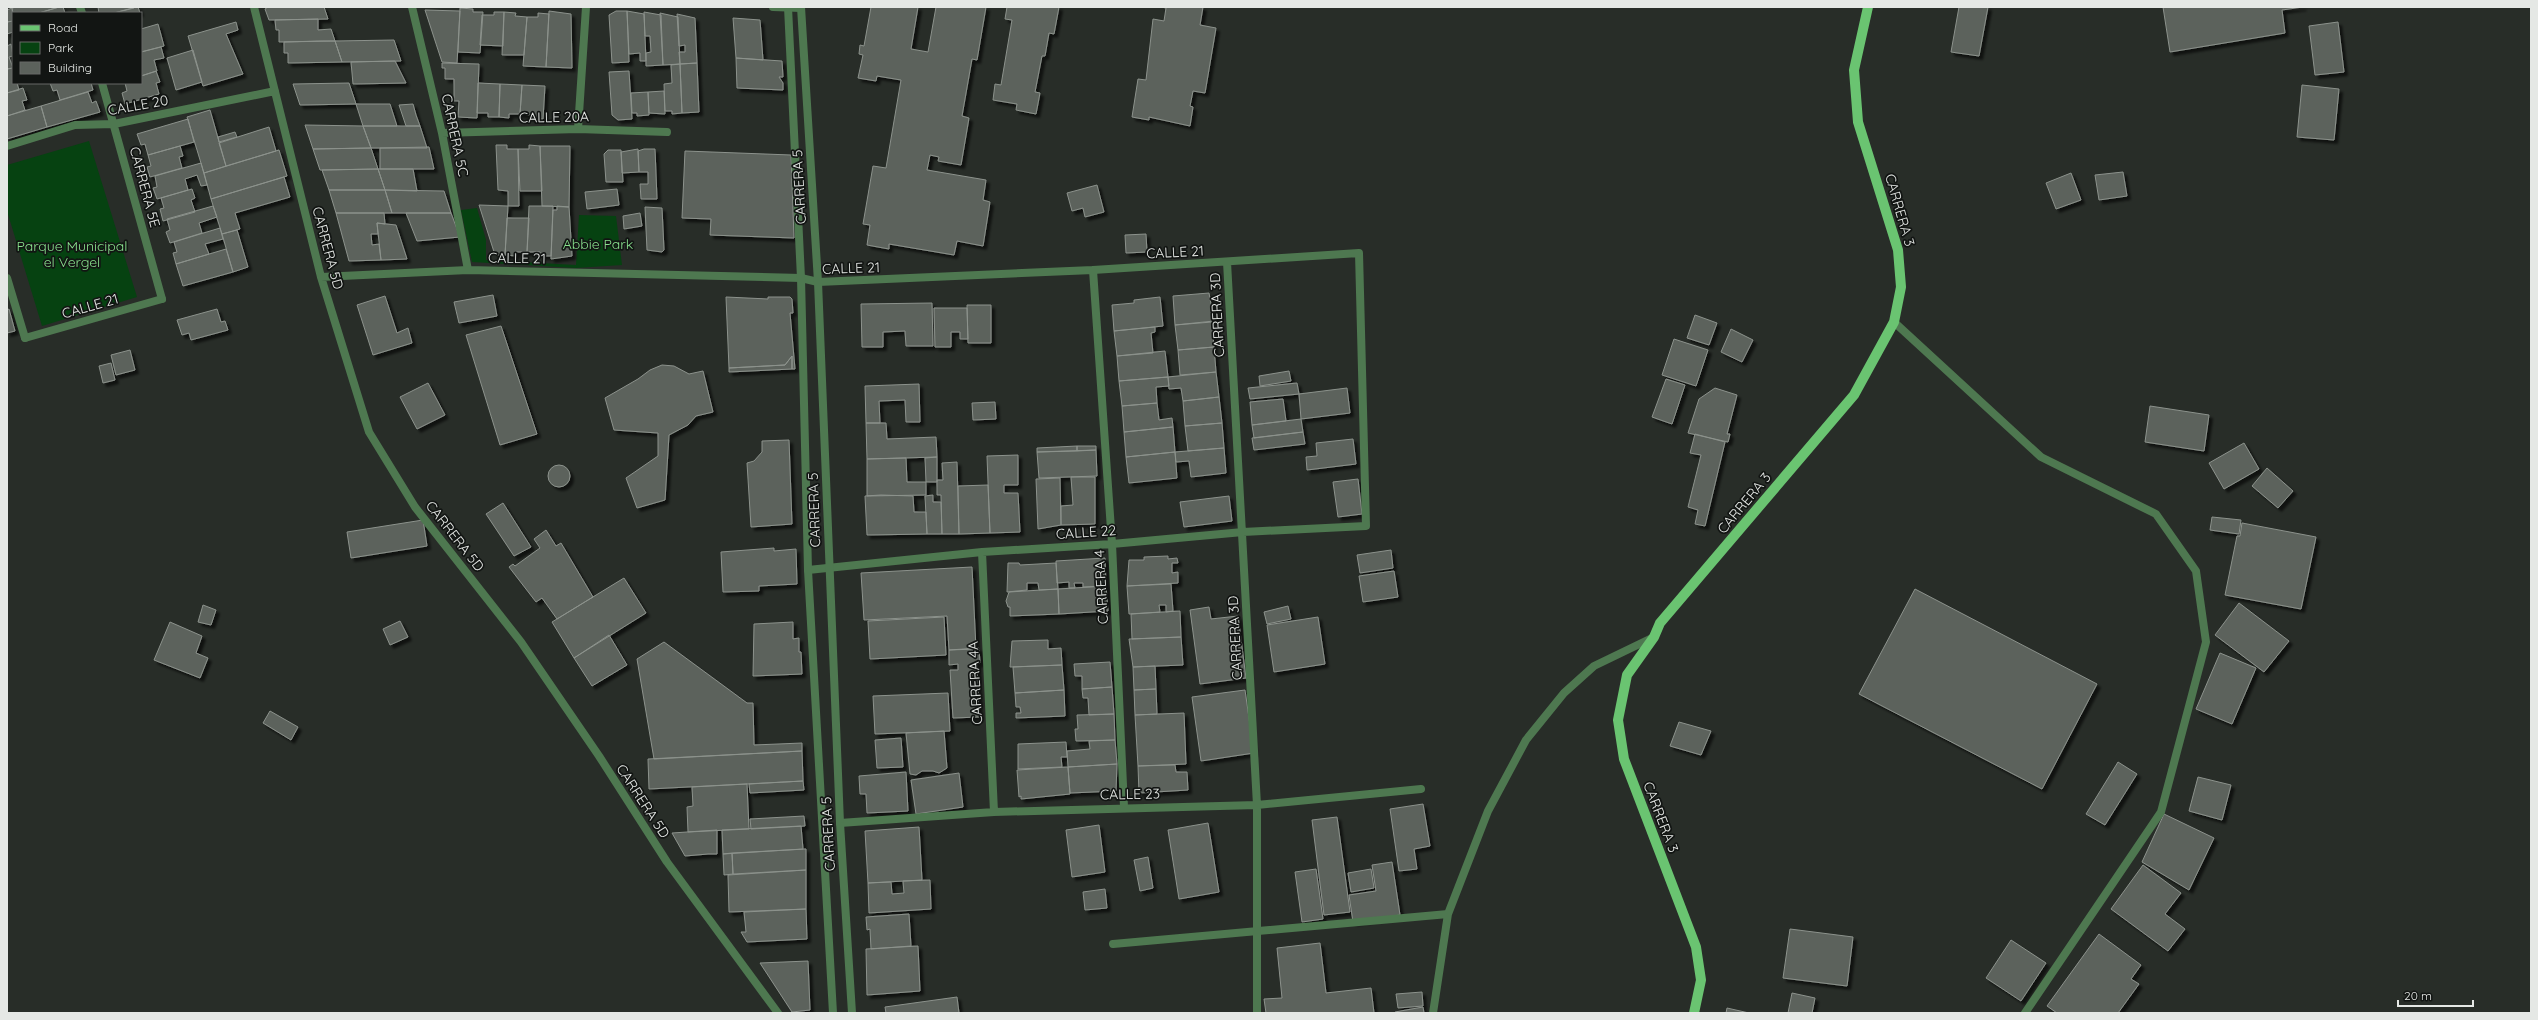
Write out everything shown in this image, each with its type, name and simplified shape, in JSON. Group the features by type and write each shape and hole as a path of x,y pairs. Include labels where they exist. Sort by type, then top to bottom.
{"main road":[{"name":"CARRERA 3","path":"1694,1013 1701,980 1696,947 1624,759 1618,720 1627,675 1654,636 1660,623 1854,395 1894,322 1901,287 1898,250 1858,122 1854,70 1868,7"}],"street":[{"name":"CARRERA 5D","path":"254,7 321,276 369,432 416,507 521,642 599,756 667,862 778,1013"},
{"name":"CARRERA 5C","path":"412,7 442,133 468,270"},
{"path":"578,129 586,7"},
{"path":"773,7 800,8"},
{"name":"CARRERA 5","path":"788,8 801,278 808,570 832,1013"},
{"name":"CARRERA 5","path":"800,8 818,282 840,823 852,1013"},
{"name":"CARRERA 5E","path":"102,84 162,299"},
{"name":"CALLE 20","path":"7,146 75,125 114,124 275,91"},
{"name":"CALLE 20A","path":"442,133 578,129 667,132"},
{"name":"CALLE 21","path":"321,276 468,270 801,278 818,282 1093,270 1359,253 1366,526"},
{"name":"CARRERA 3D","path":"1227,262 1257,805 1256,932 1258,1013"},
{"name":"CARRERA 4","path":"1093,270 1112,544 1124,807"},
{"name":"CALLE 21","path":"7,278 25,338 162,299"},
{"path":"1894,322 2041,457 2156,514 2196,571 2206,642 2161,812 2025,1013"},
{"name":"CALLE 22","path":"808,570 982,552 1112,544 1243,532 1366,526"},
{"name":"CARRERA 4A","path":"982,552 994,812"},
{"path":"1433,1013 1448,914 1488,811 1526,740 1564,693 1594,666 1654,636"},
{"name":"CALLE 23","path":"840,823 994,812 1124,807 1257,805 1421,789"},
{"path":"1113,944 1448,914"}],"green space":[{"name":"Parque Municipal el Vergel","path":"89,141 137,297 42,326 7,211 7,165"},
{"name":"Abbie Park","path":"477,208 486,240 486,260 576,265 579,215 616,216 622,265 576,268 472,262 461,210"}],"building":[{"path":"59,7 42,12 13,12 12,8"},
{"path":"63,7 65,12 42,12"},
{"path":"98,7 134,7 118,12 99,12"},
{"path":"138,7 140,12 118,12"},
{"path":"268,7 324,7 328,19 269,20 265,9"},
{"path":"871,7 918,7 911,49 928,52 936,7 986,7 977,60 972,59 962,116 969,118 961,165 938,161 939,157 930,155 927,170 986,180 983,200 990,202 983,246 957,241 954,255 889,244 889,249 867,245 870,225 863,224 873,166 886,168 901,80 877,76 876,81 858,78 863,55 859,54 860,45 864,46"},
{"path":"1007,7 1059,7 1054,34 1049,33 1045,56 1042,56 1035,92 1040,93 1036,114 1016,110 1017,104 993,100 995,84 1001,85 1012,20 1005,19"},
{"path":"1161,7 1203,7 1200,25 1216,28 1205,93 1193,91 1190,106 1193,107 1190,126 1149,117 1149,120 1132,117 1138,79 1146,80 1153,19 1164,21 1166,8"},
{"path":"1959,7 1988,7 1979,56 1951,52"},
{"path":"2163,7 2303,7 2282,10 2285,33 2170,52"},
{"path":"12,8 12,21 7,22 7,10"},
{"path":"460,8 473,9 473,12 483,12 480,53 458,52"},
{"path":"425,10 460,11 457,63 442,62"},
{"path":"549,11 571,14 572,68 546,67"},
{"path":"616,11 627,11 629,62 612,63 609,15"},
{"path":"627,11 644,14 646,61 640,61 640,53 629,54"},
{"path":"494,12 504,12 503,46 480,45 482,15 494,15"},
{"path":"504,12 516,13 515,16 527,17 524,55 502,55"},
{"path":"644,12 661,15 663,65 646,66 646,53 651,52 650,36 645,36"},
{"path":"538,13 549,14 546,67 523,66 527,17 538,17"},
{"path":"660,13 678,17 680,64 663,65"},
{"path":"677,14 695,18 697,63 680,64 679,52 685,52 685,45 679,46"},
{"path":"733,18 760,20 763,60 736,58"},
{"path":"318,19 318,30 331,29 335,41 279,42 279,30 276,30 275,20"},
{"path":"12,21 12,32 7,34 7,22"},
{"path":"236,22 238,30 226,34 243,74 203,86 188,36"},
{"path":"2338,22 2344,72 2315,75 2309,26"},
{"path":"158,24 164,46 142,52 142,29"},
{"path":"394,40 401,61 342,62 335,41"},
{"path":"335,41 342,62 288,63 288,53 284,53 284,42"},
{"path":"11,44 12,56 9,57 12,68 7,69 7,46"},
{"path":"161,47 164,58 154,60 157,71 142,76 142,52"},
{"path":"193,50 202,82 176,90 167,58"},
{"path":"736,58 782,61 783,77 779,77 783,83 783,90 737,88"},
{"path":"395,61 406,83 353,84 351,62"},
{"path":"442,63 479,64 477,118 458,117 459,101 454,101 454,79 445,79 445,68 442,68"},
{"path":"697,63 699,112 682,113 680,64"},
{"path":"680,64 682,113 672,114 672,111 665,111 664,84 672,83 671,65"},
{"path":"12,68 12,84 17,84 19,90 7,93 7,69"},
{"path":"156,71 160,82 156,83 159,94 125,104 122,93 127,91 125,84 142,84 142,76"},
{"path":"629,71 632,119 618,120 612,115 609,72"},
{"path":"349,83 356,104 300,105 293,84"},
{"path":"478,83 500,84 499,117 488,117 488,113 477,113"},
{"path":"50,84 91,84 93,90 60,100 57,90 53,91"},
{"path":"500,84 522,85 520,114 509,114 509,118 499,117"},
{"path":"522,85 545,86 543,119 531,119 532,115 520,114"},
{"path":"2302,85 2339,89 2334,140 2297,137"},
{"path":"23,88 27,100 22,101 25,110 7,116 7,93"},
{"path":"664,91 665,114 649,113 648,92"},
{"path":"88,92 92,103 96,101 100,112 47,127 41,106"},
{"path":"648,92 649,115 637,116 637,113 632,113 631,93"},
{"path":"356,104 390,104 397,126 363,126"},
{"path":"413,104 420,126 406,126 399,105"},
{"path":"41,106 47,127 7,139 7,116"},
{"path":"210,110 226,166 204,173 187,117"},
{"path":"188,119 194,142 148,155 145,144 141,145 137,134"},
{"path":"305,125 363,126 371,148 313,149"},
{"path":"363,126 420,126 427,148 371,148"},
{"path":"269,127 276,151 226,166 219,143"},
{"path":"235,132 237,137 219,142 218,137"},
{"path":"496,145 507,145 507,149 518,149 519,206 508,206 508,191 498,190"},
{"path":"529,145 540,146 542,191 520,191 518,149 529,149"},
{"path":"180,146 183,156 179,157 182,168 150,177 147,167 151,166 148,155"},
{"path":"540,146 570,146 569,207 542,206"},
{"path":"429,147 434,169 380,169 380,148"},
{"path":"371,148 378,169 320,170 313,149"},
{"path":"638,149 639,172 622,173 621,152"},
{"path":"644,149 655,149 657,199 641,199 640,184 648,184 648,172 639,172 638,151"},
{"path":"279,150 287,176 211,199 204,173"},
{"path":"608,150 621,150 623,182 606,182 604,154"},
{"path":"685,151 791,155 794,238 710,235 711,219 682,218"},
{"path":"201,163 207,185 201,186 197,175 185,179 188,190 157,199 153,188 157,187 155,176"},
{"path":"378,169 385,190 329,190 322,170"},
{"path":"378,169 413,169 417,191 385,190"},
{"path":"2123,172 2127,196 2099,200 2095,175"},
{"path":"2071,173 2081,200 2056,209 2046,183"},
{"path":"284,177 290,197 235,213 240,229 222,234 211,199"},
{"path":"1097,185 1104,212 1085,217 1083,208 1072,211 1067,193"},
{"path":"192,189 195,198 191,200 195,212 163,221 160,209 164,208 161,198"},
{"path":"617,189 619,205 587,209 585,192"},
{"path":"329,190 385,190 392,213 336,213"},
{"path":"385,190 444,191 451,213 392,213"},
{"path":"479,205 508,206 505,255 495,255"},
{"path":"213,206 217,217 199,223 202,233 170,243 166,232 170,230 167,219"},
{"path":"529,206 553,206 551,256 540,256 540,252 527,252"},
{"path":"557,206 569,207 572,256 551,259 553,210 557,210"},
{"path":"645,207 662,208 664,250 662,252 647,250"},
{"path":"336,213 384,213 385,224 377,223 378,234 371,234 372,245 379,244 381,260 349,261"},
{"path":"406,213 451,213 460,237 417,241"},
{"path":"640,213 642,226 624,229 623,216"},
{"path":"507,218 529,218 527,252 516,252 516,256 505,255"},
{"path":"377,223 396,225 407,259 381,260"},
{"path":"220,228 223,239 205,244 209,254 176,264 173,253 177,252 174,242"},
{"path":"237,230 248,267 233,272 222,234"},
{"path":"1146,234 1147,252 1126,253 1125,235"},
{"path":"226,249 233,272 183,286 176,264"},
{"path":"1209,293 1214,321 1175,325 1173,296"},
{"path":"493,295 497,316 459,323 454,302"},
{"path":"385,296 397,333 408,328 412,343 373,355 357,305"},
{"path":"726,297 768,299 768,297 790,297 792,299 793,313 790,313 795,369 792,369 792,356 785,365 729,368"},
{"path":"1160,297 1163,326 1114,331 1112,305 1134,303 1134,300"},
{"path":"932,303 933,346 906,346 905,331 883,332 883,347 862,347 861,304"},
{"path":"967,305 991,305 991,343 968,343"},
{"path":"934,308 967,308 968,339 960,339 960,332 951,332 951,347 935,347"},
{"path":"9,309 15,331 7,333 7,310"},
{"path":"217,309 221,322 225,321 228,330 191,340 189,333 182,335 177,320"},
{"path":"1695,315 1717,323 1709,345 1687,338"},
{"path":"1212,322 1214,347 1178,350 1175,325"},
{"path":"501,326 537,434 500,445 466,335"},
{"path":"1155,327 1155,332 1151,333 1153,353 1117,356 1114,331"},
{"path":"1731,329 1753,340 1742,362 1721,352"},
{"path":"1674,339 1708,350 1696,386 1662,375"},
{"path":"1214,347 1216,372 1180,375 1178,350"},
{"path":"130,350 135,370 116,375 111,355"},
{"path":"1165,351 1168,377 1119,381 1117,356"},
{"path":"792,356 792,369 729,372 729,368 785,365"},
{"path":"111,363 115,380 103,383 99,366"},
{"path":"662,365 674,366 689,374 703,371 713,412 696,416 688,425 669,435 665,500 637,508 626,478 658,456 658,433 614,430 605,398 638,379 650,370"},
{"path":"1289,371 1291,381 1260,386 1259,376"},
{"path":"1216,372 1219,397 1183,401 1181,388 1169,389 1168,377"},
{"path":"1168,377 1169,386 1156,387 1157,403 1122,406 1119,381"},
{"path":"1666,379 1685,385 1672,424 1652,417"},
{"path":"428,383 445,415 417,429 400,397"},
{"path":"1297,383 1299,394 1250,399 1248,388"},
{"path":"919,384 920,422 906,422 905,400 879,401 880,423 866,423 865,386"},
{"path":"1347,388 1350,413 1301,419 1299,394"},
{"path":"1715,388 1737,395 1727,434 1730,434 1728,442 1688,433 1699,399"},
{"path":"1219,397 1222,423 1185,426 1183,401"},
{"path":"1283,399 1286,421 1252,425 1250,402"},
{"path":"995,402 996,419 973,420 972,403"},
{"path":"1157,403 1159,420 1172,418 1173,427 1124,432 1122,406"},
{"path":"2150,406 2209,415 2204,451 2145,442"},
{"path":"1301,419 1303,432 1254,438 1252,425"},
{"path":"866,423 886,423 887,439 936,437 937,457 867,459"},
{"path":"1222,423 1224,448 1188,451 1185,426"},
{"path":"1173,427 1175,452 1126,457 1124,432"},
{"path":"1303,432 1305,444 1254,450 1252,438"},
{"path":"1695,434 1725,442 1705,526 1695,524 1698,510 1688,507 1701,455 1690,453"},
{"path":"1353,439 1356,464 1307,470 1306,457 1317,456 1316,443"},
{"path":"789,440 792,524 751,527 747,463 754,461 762,452 762,441"},
{"path":"2244,443 2259,469 2224,489 2209,463"},
{"path":"1077,446 1077,451 1037,452 1037,448"},
{"path":"1077,446 1096,446 1096,450 1077,451"},
{"path":"1224,448 1226,473 1191,477 1189,461 1176,462 1175,452"},
{"path":"1096,450 1097,476 1039,478 1037,452"},
{"path":"1175,452 1177,478 1129,483 1126,457"},
{"path":"1018,455 1018,485 1004,485 1004,493 1018,493 1020,532 990,533 987,456"},
{"path":"937,457 937,482 926,482 925,458"},
{"path":"906,458 907,482 926,482 926,495 867,496 867,459"},
{"path":"957,462 959,534 942,534 941,495 937,495 937,480 943,480 942,463"},
{"path":"559,465 567,468 570,476 567,484 559,487 551,484 548,476 551,468"},
{"path":"2267,468 2293,491 2278,508 2252,486"},
{"path":"1071,477 1095,477 1095,524 1061,525 1061,506 1073,505"},
{"path":"1060,478 1061,525 1038,529 1036,479"},
{"path":"1358,479 1362,514 1338,517 1333,482"},
{"path":"988,485 990,533 959,534 958,486"},
{"path":"933,495 933,502 941,502 942,534 927,534 925,496"},
{"path":"865,496 913,496 914,512 926,512 927,534 867,535"},
{"path":"1229,496 1232,521 1184,527 1180,502"},
{"path":"503,503 531,547 514,556 486,514"},
{"path":"2212,517 2241,520 2239,534 2210,530"},
{"path":"423,520 427,546 351,558 347,532"},
{"path":"2242,523 2316,537 2301,609 2225,595 2237,536 2240,536"},
{"path":"546,530 556,546 561,543 593,597 557,619 542,598 536,602 509,567 513,564 515,566 540,548 534,539"},
{"path":"774,548 774,551 796,549 797,584 759,586 759,591 723,592 721,552"},
{"path":"1391,550 1393,568 1360,573 1357,555"},
{"path":"1168,556 1168,559 1177,558 1178,563 1172,563 1172,573 1178,572 1178,583 1127,586 1129,560 1144,560 1144,557"},
{"path":"1105,558 1106,586 1083,587 1083,583 1074,583 1075,588 1069,588 1069,582 1057,583 1056,561"},
{"path":"1008,563 1019,563 1020,565 1056,563 1058,589 1039,590 1038,583 1027,583 1027,590 1007,592"},
{"path":"972,567 976,649 949,650 947,616 864,620 861,573"},
{"path":"1394,571 1398,597 1363,602 1359,576"},
{"path":"624,578 646,613 574,658 552,622"},
{"path":"1171,584 1173,611 1166,612 1166,605 1159,605 1160,612 1129,614 1127,586"},
{"path":"1106,586 1108,611 1059,614 1058,589"},
{"path":"1058,589 1059,614 1010,616 1010,607 1008,607 1006,601 1009,592"},
{"path":"1915,589 2097,684 2042,789 1859,694"},
{"path":"2239,603 2289,641 2264,672 2215,635"},
{"path":"203,605 216,610 211,625 198,622"},
{"path":"1288,606 1291,619 1267,624 1264,612"},
{"path":"1209,607 1211,619 1238,616 1246,678 1200,684 1190,610"},
{"path":"1180,611 1181,637 1132,639 1131,614"},
{"path":"944,617 946,655 870,659 868,621"},
{"path":"1318,617 1325,664 1274,672 1267,625"},
{"path":"400,621 408,637 390,645 383,629"},
{"path":"170,622 202,636 196,653 208,658 200,678 154,660"},
{"path":"793,622 793,639 799,638 802,674 753,676 754,624"},
{"path":"609,635 627,665 592,686 574,658"},
{"path":"1181,637 1183,665 1133,667 1129,639"},
{"path":"1048,640 1048,649 1061,648 1062,665 1010,667 1012,641"},
{"path":"664,642 747,703 753,703 754,745 802,743 802,751 654,759 637,659"},
{"path":"979,648 980,663 977,664 979,717 953,718 950,670 958,670 958,664 949,665 949,650"},
{"path":"2220,653 2256,668 2232,724 2196,709"},
{"path":"1110,662 1112,687 1082,689 1082,676 1075,676 1074,664"},
{"path":"1062,665 1064,690 1015,693 1013,667"},
{"path":"1155,666 1156,689 1134,690 1133,667"},
{"path":"1112,687 1114,714 1089,715 1088,698 1083,698 1082,689"},
{"path":"1156,689 1157,714 1135,715 1134,690"},
{"path":"1064,690 1065,716 1016,718 1016,713 1021,713 1020,707 1016,707 1015,693"},
{"path":"1245,690 1254,753 1201,761 1192,697"},
{"path":"948,693 950,731 875,734 873,696"},
{"path":"270,711 298,727 291,740 263,723"},
{"path":"1184,713 1186,764 1138,766 1135,715"},
{"path":"1114,714 1115,740 1076,741 1075,729 1078,729 1077,715"},
{"path":"1679,722 1711,731 1701,755 1670,746"},
{"path":"944,731 947,768 939,773 933,771 922,771 916,775 910,774 906,733"},
{"path":"901,738 903,767 877,768 875,740"},
{"path":"1115,740 1117,764 1068,767 1067,751 1090,749 1089,741"},
{"path":"1066,742 1067,757 1061,757 1062,767 1018,769 1018,744"},
{"path":"802,751 803,781 649,789 648,759"},
{"path":"2118,762 2137,774 2105,825 2086,814"},
{"path":"1117,764 1116,791 1070,793 1068,767"},
{"path":"1175,765 1176,772 1187,772 1188,790 1139,793 1138,766"},
{"path":"1068,767 1070,794 1021,799 1021,796 1019,797 1017,770"},
{"path":"906,772 908,811 867,813 866,794 860,794 859,776"},
{"path":"959,773 963,807 916,814 911,780"},
{"path":"2198,777 2231,785 2222,820 2189,811"},
{"path":"803,781 804,790 750,793 749,784"},
{"path":"747,784 749,829 688,832 687,807 693,806 692,787"},
{"path":"1423,804 1430,846 1414,849 1417,869 1399,871 1390,809"},
{"path":"2164,814 2214,838 2189,890 2142,862"},
{"path":"804,816 805,826 751,829 750,819"},
{"path":"1337,817 1350,912 1324,915 1312,820"},
{"path":"1208,823 1219,892 1179,899 1168,830"},
{"path":"1099,825 1105,872 1072,877 1066,830"},
{"path":"801,826 803,849 723,854 722,830"},
{"path":"919,827 922,880 868,883 865,831"},
{"path":"717,830 717,854 685,856 672,833"},
{"path":"806,849 806,870 733,874 732,853"},
{"path":"732,853 733,874 724,875 723,854"},
{"path":"1148,857 1153,888 1140,891 1134,860"},
{"path":"1392,862 1400,915 1353,922 1349,895 1376,891 1372,865"},
{"path":"2143,865 2181,893 2165,914 2185,929 2168,951 2111,909"},
{"path":"1316,869 1323,919 1302,922 1295,872"},
{"path":"1371,869 1374,888 1351,892 1348,873"},
{"path":"806,870 806,909 729,912 728,875"},
{"path":"930,880 931,909 869,913 868,883 891,882 892,894 904,893 903,881"},
{"path":"1105,889 1107,908 1085,910 1083,892"},
{"path":"806,909 807,939 747,942 741,932 746,932 744,912"},
{"path":"909,914 911,946 871,949 870,929 867,930 866,917"},
{"path":"1790,929 1853,937 1847,986 1783,978"},
{"path":"2099,934 2141,965 2131,979 2139,984 2118,1013 2057,1013 2047,1006"},
{"path":"2011,940 2046,963 2021,1001 1986,978"},
{"path":"1320,943 1326,993 1371,988 1374,1013 1266,1013 1264,999 1282,998 1277,948"},
{"path":"918,946 920,991 867,995 866,949"},
{"path":"808,961 810,1010 792,1012 760,963"},
{"path":"1422,992 1423,1006 1398,1008 1396,994"},
{"path":"1792,993 1815,998 1812,1013 1788,1013"},
{"path":"957,997 959,1013 886,1013 885,1007"},
{"path":"1423,1007 1424,1013 1395,1013 1395,1012"},
{"path":"1727,1008 1749,1013 1726,1013"}]}
